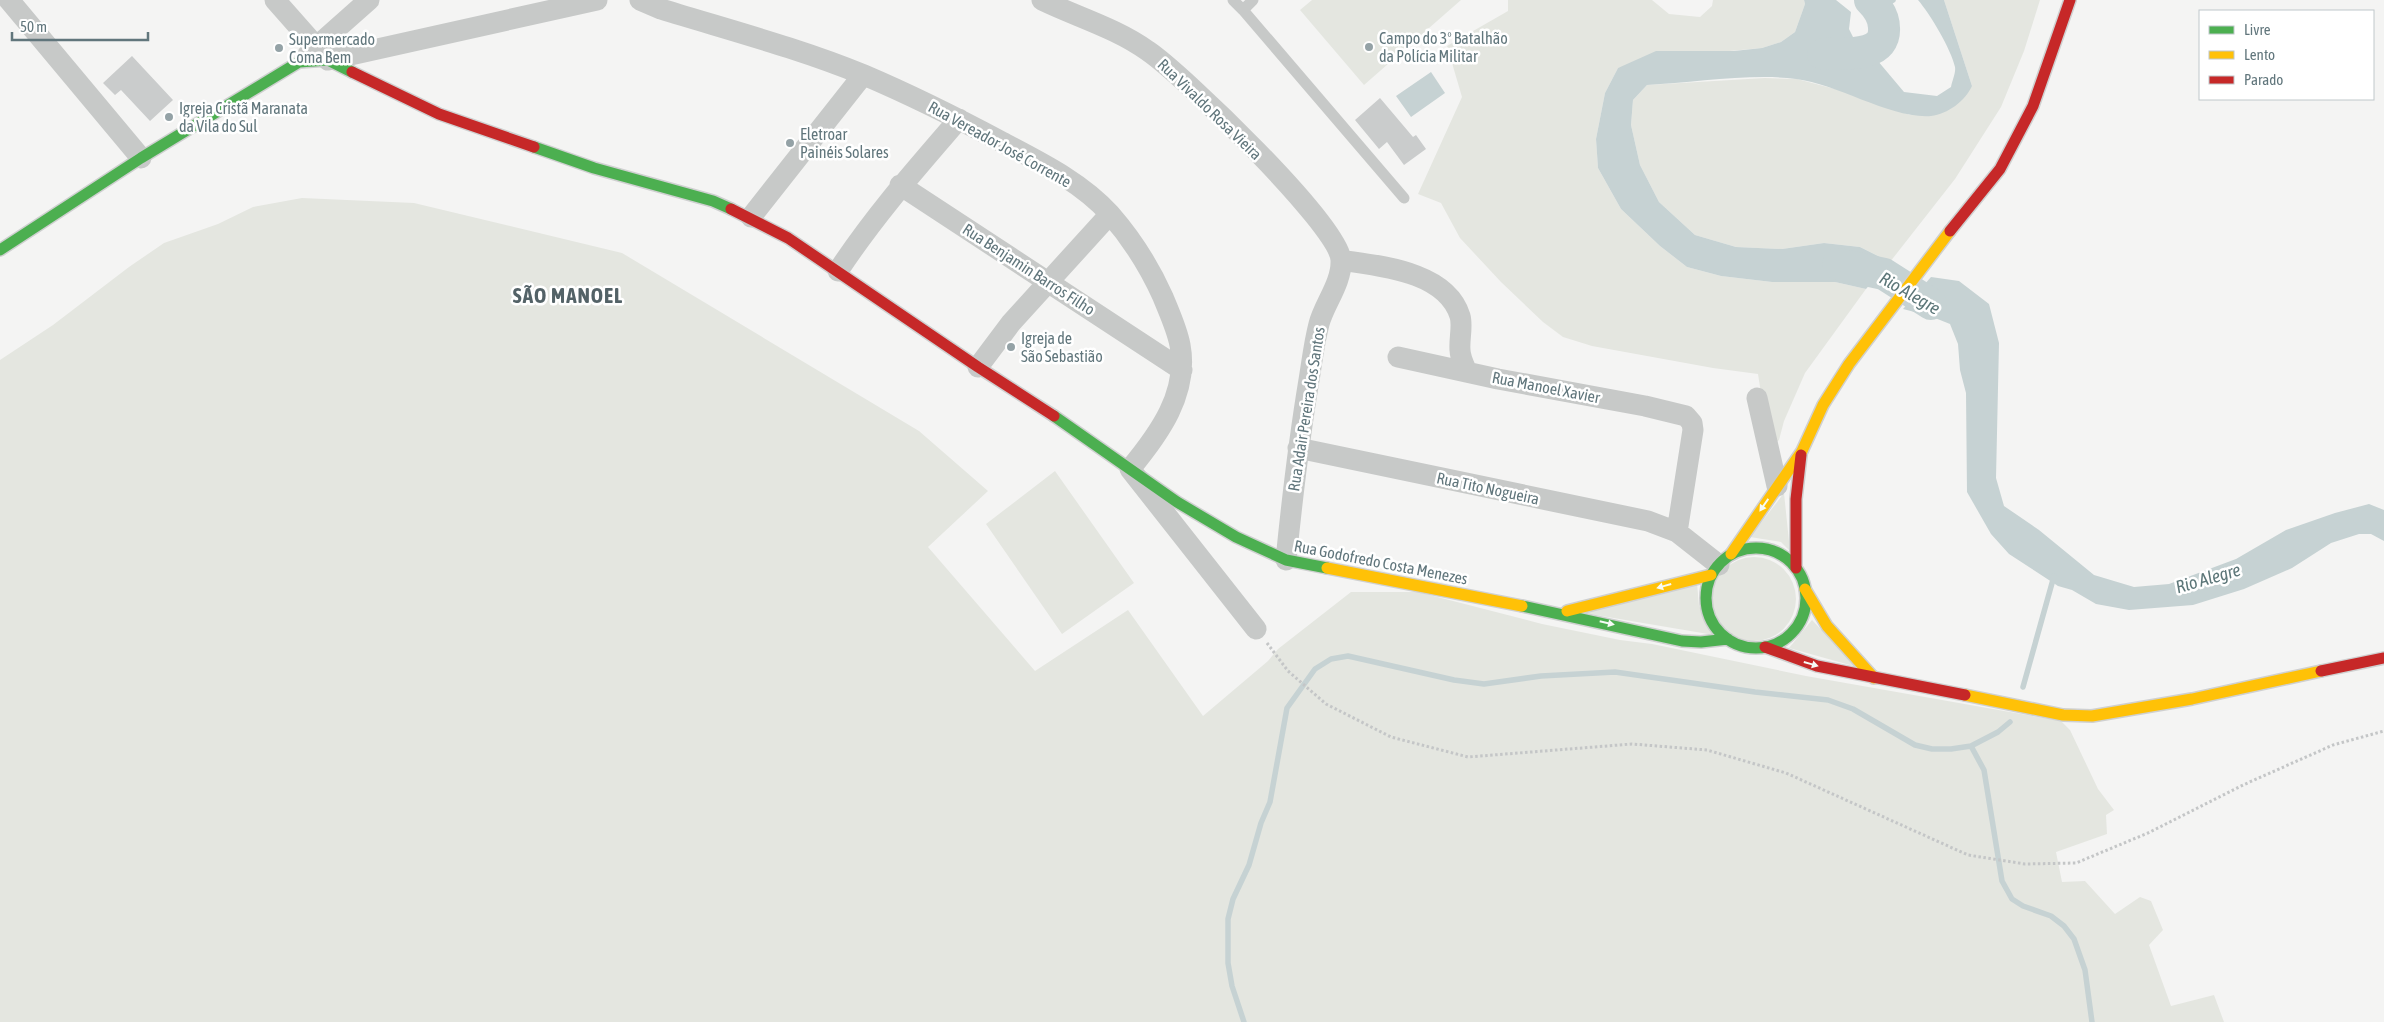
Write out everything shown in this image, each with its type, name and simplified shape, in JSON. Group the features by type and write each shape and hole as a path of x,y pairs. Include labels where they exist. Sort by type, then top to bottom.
{"main road":[{"path":"2070,0 2032,106 2000,169 1877,325 1823,405 1802,451 1720,565 1706,599 1709,614 1716,628 1728,639 1739,645 1765,647 1817,666 2063,715 2092,716 2192,699 2384,658"},
{"name":"Rua Godofredo Costa Menezes","path":"323,52 439,114 594,168 713,201 750,217 838,271 978,367 1042,407 1177,502 1236,537 1286,560 1560,612 1682,641 1701,642 1728,639"},
{"path":"0,250 141,158 278,73 299,62"},
{"path":"1802,451 1796,498 1796,568 1805,589 1827,626 1874,678"},
{"path":"1560,612 1720,565 1761,548 1773,552 1796,568"},
{"path":"1765,647 1780,642 1792,633 1801,620 1806,605 1805,589"}],"street":[{"path":"9,0 141,158"},
{"path":"275,0 323,52"},
{"path":"323,52 369,0"},
{"path":"299,62 323,52 597,0"},
{"name":"Rua Vereador José Corrente","path":"640,0 661,9 792,49 863,75 958,119 1048,166 1083,190 1110,214 1154,275 1170,313 1180,345 1182,370 1172,407 1155,438 1130,469"},
{"name":"Rua Vivaldo Rosa Vieira","path":"1042,0 1115,32 1148,50 1176,73 1294,191 1329,235 1341,260"},
{"path":"750,217 863,75"},
{"path":"838,271 864,232 900,185 958,119"},
{"name":"Rua Benjamin Barros Filho","path":"900,185 1182,370"},
{"path":"978,367 1048,281 1110,214"},
{"path":"1341,260 1404,270 1418,276 1447,294 1456,306 1461,318 1459,352 1466,372"},
{"name":"Rua Adair Pereira dos Santos","path":"1286,560 1298,448 1319,323 1337,279 1341,260"},
{"name":"Rua Manoel Xavier","path":"1398,357 1645,406 1686,416 1692,423 1692,437 1676,532"},
{"path":"1757,398 1777,486"},
{"name":"Rua Tito Nogueira","path":"1298,448 1648,521 1676,532 1720,565"},
{"path":"1130,469 1256,629"}],"lane":[{"path":"1233,0 1404,198"},
{"path":"1243,10 1253,0"}],"path":[{"path":"1256,629 1288,671 1326,704 1391,737 1468,756 1632,744 1707,750 1786,773 1968,855 2025,864 2076,863 2148,833 2243,785 2333,745 2384,730"}],"shaded area":[{"name":"Campo do 3º Batalhão da Polícia Militar","path":"1312,0 1461,0 1364,85 1300,10"},
{"path":"1508,0 1652,0 1669,14 1700,17 1712,6 1713,0 1804,0 1805,4 1795,32 1781,42 1762,48 1719,52 1618,68 1605,93 1596,139 1598,168 1621,209 1660,246 1687,267 1721,276 1772,282 1835,282 1866,289 1805,373 1784,421 1779,440 1773,445 1768,438 1758,374 1713,368 1592,346 1563,337 1543,322 1501,282 1460,238 1441,203 1418,194 1462,97 1447,46 1508,11"},
{"path":"1944,0 2040,0 2024,51 2001,107 1955,179 1890,262 1860,247 1824,243 1782,249 1736,247 1695,235 1659,202 1640,165 1631,125 1633,100 1647,85 1765,78 1797,79 1839,90 1910,115 1972,86"},
{"path":"302,198 414,203 622,253 919,431 988,491 928,547 1035,671 1128,610 1203,716 1268,661 1278,649 1351,592 1418,592 1542,624 1620,640 1652,644 1806,676 2061,721 2070,730 2098,789 2114,810 2106,815 2107,834 2056,852 2062,882 2085,881 2115,914 2140,897 2151,901 2163,930 2149,945 2171,1006 2214,995 2224,1022 0,1022 0,360 53,325 164,243 218,224 253,207"},
{"path":"1055,471 1134,583 1062,634 986,524"},
{"path":"1784,493 1790,551 1781,542 1750,537"},
{"path":"1754,557 1770,560 1789,576 1793,583 1796,599 1793,615 1777,634 1770,638 1754,641 1738,638 1719,622 1715,615 1712,599 1715,583 1731,564 1738,560"},
{"path":"1697,583 1699,606 1714,635 1578,612"},
{"path":"1812,620 1857,667 1789,648"}],"water":[{"path":"1804,0 1836,0 1851,12 1849,29 1853,37 1872,54 1904,92 1937,96 1951,87 1955,67 1940,32 1918,0 1944,0 1972,86 1969,92 1950,110 1931,116 1899,112 1812,82 1779,77 1647,85 1633,100 1631,125 1640,165 1659,202 1695,235 1736,247 1782,249 1824,243 1860,247 1890,262 1866,289 1835,282 1772,282 1721,276 1687,267 1660,246 1621,209 1598,168 1596,139 1605,93 1618,68 1656,51 1734,51 1762,48 1781,42 1795,32 1805,4"},
{"path":"1431,72 1445,93 1411,117 1396,96"},
{"path":"1931,277 1959,281 1989,304 1999,343 1996,478 2004,506 2039,530 2094,575 2134,587 2169,584 2236,559 2286,530 2335,513 2369,504 2384,510 2384,541 2371,534 2359,534 2331,543 2292,568 2244,589 2193,605 2129,610 2096,604 2072,590 2058,586 2009,554 1991,534 1967,492 1966,393 1960,370 1958,344 1950,324 1930,316 1903,309"}],"building":[{"path":"132,56 173,100 150,121 121,90 115,95 103,83"},
{"path":"1380,98 1413,137 1416,135 1426,149 1404,165 1387,142 1379,149 1355,120"}],"waterway":[{"name":"Rio Alegre","path":"1823,54 1862,52 1878,45 1883,38 1884,24 1880,12 1870,0"},
{"path":"1877,9 1893,0"},
{"name":"Rio Alegre","path":"1838,264 1884,274 1931,304"},
{"path":"2023,687 2054,576"},
{"path":"1244,1022 1232,986 1228,963 1228,919 1233,899 1249,865 1261,823 1270,802 1287,708 1315,669 1331,659 1348,656 1454,680 1484,684 1541,676 1615,672 1755,692 1828,700 1853,709 1915,745 1932,749 1971,746 1998,732 2010,722"},
{"path":"1971,746 1984,770 2002,881 2012,899 2023,906 2051,916 2064,926 2074,939 2085,970 2092,1022"}],"traffic: fast":[{"path":"0,250 141,158 299,62 328,60 352,72"},
{"path":"534,147 594,168 713,201 731,209"},
{"path":"1054,416 1177,502 1236,537 1286,560 1327,568"},
{"path":"1756,548 1775,552 1791,563 1802,579 1806,598 1802,617 1791,633 1775,644 1756,648 1737,644 1721,633 1710,617 1706,598 1710,579 1721,563 1737,552 1756,548"},
{"path":"1522,606 1682,641 1701,642 1728,639"}],"traffic: slow":[{"path":"1731,554 1802,451 1823,405 1849,364 1950,231"},
{"path":"1327,568 1522,606"},
{"path":"1567,611 1711,575"},
{"path":"1805,589 1827,626 1874,678"},
{"path":"1965,695 2063,715 2092,716 2192,699 2321,671"}],"traffic: jam":[{"path":"1950,231 2000,169 2033,106 2070,0"},
{"path":"352,72 439,114 534,147"},
{"path":"731,209 788,238 978,367 1054,416"},
{"path":"1796,568 1796,499 1801,455"},
{"path":"1765,647 1817,666 1965,695"},
{"path":"2321,671 2384,658"}],"place":[{"name":"Campo do 3º Batalhão da Polícia Militar","path":"1369,47"},
{"name":"Supermercado Coma Bem","path":"279,48"},
{"name":"Igreja Cristã Maranata da Vila do Sul","path":"169,117"},
{"name":"Eletroar Painéis Solares","path":"790,143"},
{"name":"Igreja de São Sebastião","path":"1011,347"}],"district":[{"name":"SÃO MANOEL","path":"568,295"}]}
